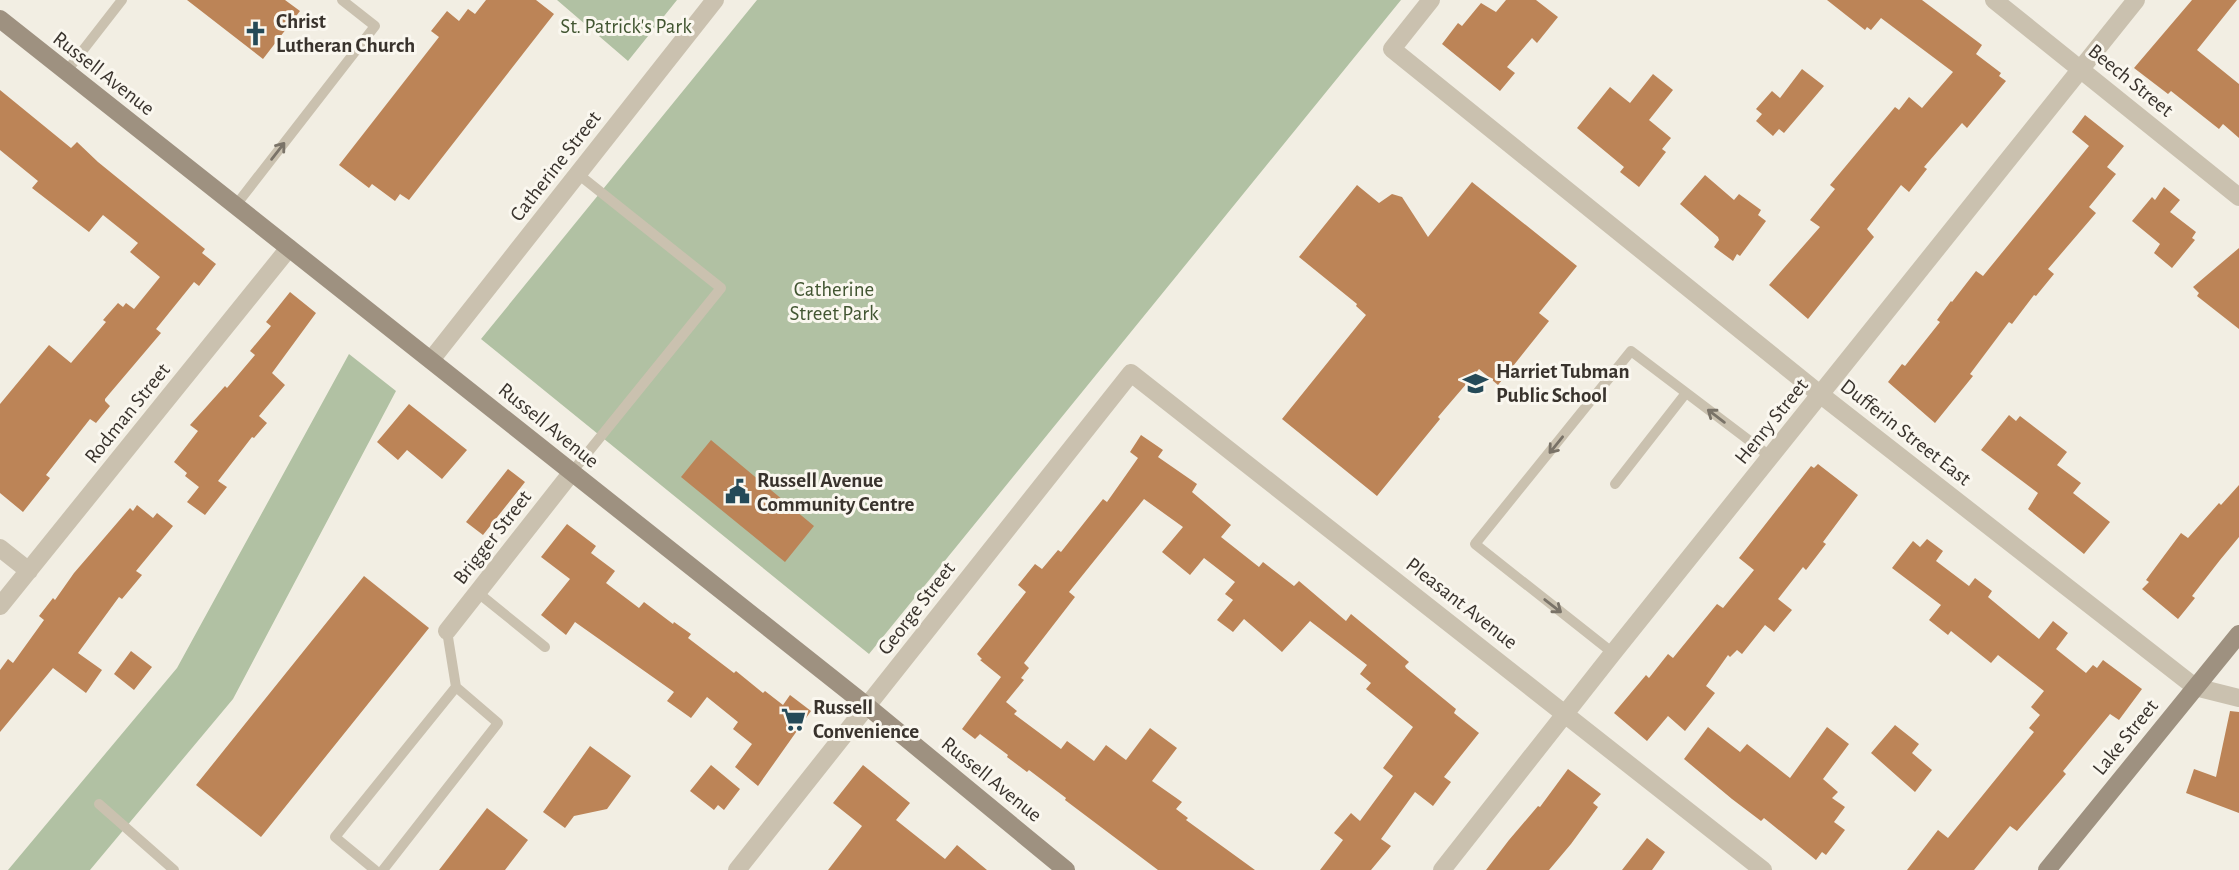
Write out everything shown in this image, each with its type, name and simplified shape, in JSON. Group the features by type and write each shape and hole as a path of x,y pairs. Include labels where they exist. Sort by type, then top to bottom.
{"street":[{"name":"Catherine Street","path":"431,360 715,0"},
{"name":"Dufferin Street East","path":"1431,0 1392,49 1821,395 2195,687 2239,698"},
{"name":"Beech Street","path":"1994,0 2239,197"},
{"name":"Henry Street","path":"1442,870 2136,0"},
{"name":"Russell Avenue","path":"0,19 867,706 1066,870"},
{"name":"Rodman Street","path":"0,606 289,248"},
{"name":"George Street","path":"737,870 1131,373"},
{"name":"Pleasant Avenue","path":"1131,373 1763,870"},
{"name":"Brigger Street","path":"447,631 572,472"},
{"path":"0,548 29,571"},
{"name":"Lake Street","path":"2047,870 2239,634"}],"lane":[{"path":"66,72 122,0"},
{"path":"236,205 375,26 342,0"},
{"path":"572,472 721,288 578,174"},
{"path":"1613,653 1475,544 1630,351 1771,457"},
{"path":"1615,484 1686,393"},
{"path":"477,592 545,647"},
{"path":"383,870 498,723 456,687 447,631"},
{"path":"375,870 335,837 456,687"},
{"path":"99,804 174,870"}],"green space":[{"name":"St. Patrick's Park","path":"557,0 677,0 628,61"},
{"name":"Catherine Street Park","path":"757,0 1401,0 869,654 481,339"},
{"path":"349,354 396,391 233,699 90,870 8,870 177,668"}],"building":[{"name":"Christ Lutheran Church","path":"187,0 285,0 300,11 263,59"},
{"path":"486,0 536,0 554,14 409,200 400,194 395,201 372,184 369,188 339,165 439,37 431,31 447,11 459,21 468,9 475,14"},
{"path":"1506,0 1536,0 1558,17 1537,43 1532,38 1507,67 1515,73 1500,91 1442,44 1458,23 1462,26 1481,3 1496,12"},
{"path":"1827,0 1922,0 1982,45 1976,54 2001,73 1999,76 2006,81 1967,128 1962,123 1924,167 1927,169 1909,192 1901,185 1867,229 1874,237 1808,319 1769,285 1820,227 1810,220 1835,189 1830,185 1895,107 1899,110 1909,97 1922,108 1953,72 1881,18 1871,30 1867,27 1865,30"},
{"path":"2192,0 2237,0 2197,50 2239,84 2239,138 2223,124 2219,129 2171,91 2168,94 2134,68"},
{"path":"1802,69 1824,86 1784,133 1779,129 1773,136 1756,121 1762,114 1756,109 1772,91 1780,98"},
{"path":"1653,74 1673,90 1649,120 1671,138 1662,149 1666,152 1639,187 1620,172 1624,167 1577,128 1610,87 1630,103"},
{"path":"0,90 71,148 77,142 205,249 202,253 216,264 199,286 194,282 156,329 161,333 105,399 110,406 96,423 90,419 46,475 50,478 23,512 0,493 0,404 49,345 71,363 106,322 103,320 118,303 123,307 126,303 134,309 160,277 130,252 138,243 103,215 89,232 32,188 38,181 0,150"},
{"path":"2085,115 2124,146 2107,167 2116,174 2089,207 2096,213 2048,269 2054,274 2012,324 2009,322 1970,374 1973,376 1935,423 1888,382 1902,364 1905,366 1940,322 1937,320 1976,271 1983,276 2089,146 2072,132"},
{"path":"1705,175 1734,200 1739,194 1761,210 1758,215 1766,221 1740,256 1737,254 1733,261 1714,247 1718,237 1680,204"},
{"path":"1472,182 1577,266 1539,313 1549,321 1498,385 1479,369 1377,496 1282,419 1366,315 1357,304 1299,257 1357,185 1379,203 1392,194 1402,197 1428,237"},
{"path":"2164,187 2180,200 2170,212 2196,232 2192,238 2195,240 2172,268 2154,253 2160,244 2132,221 2152,197 2155,200"},
{"path":"2239,248 2239,329 2197,296 2199,293 2193,287"},
{"path":"290,292 316,313 272,373 285,385 259,416 267,423 252,437 218,481 227,487 205,515 187,502 199,487 185,476 187,473 174,462 198,431 190,425 255,355 250,351 271,326 266,322"},
{"path":"409,404 467,450 442,479 407,450 398,460 377,442"},
{"path":"2009,415 2016,421 2020,416 2067,452 2057,465 2081,483 2073,493 2110,522 2084,554 2028,509 2038,493 1981,450"},
{"path":"1141,435 1163,450 1158,457 1197,484 1192,492 1231,525 1221,537 1259,567 1263,562 1294,586 1299,581 1346,621 1351,614 1409,662 1406,668 1456,709 1454,713 1479,733 1444,777 1451,782 1433,806 1415,792 1381,839 1391,846 1371,870 1320,870 1343,840 1334,833 1351,813 1360,821 1393,776 1383,768 1413,727 1366,689 1371,683 1360,674 1367,665 1310,621 1282,652 1244,619 1233,632 1217,620 1233,600 1225,594 1235,582 1204,558 1190,575 1162,552 1183,527 1144,499 1069,592 1075,597 1024,663 1029,668 1021,678 1024,680 1006,702 1017,711 1014,714 1061,749 1067,741 1094,761 1106,745 1126,760 1150,728 1177,748 1152,781 1182,802 1176,809 1188,818 1186,820 1255,870 1158,870 980,734 975,739 962,729 1001,677 980,660 982,659 977,654 1026,592 1018,585 1035,564 1042,569 1058,550 1061,552 1103,499 1107,502 1138,458 1130,452"},
{"name":"Russell Avenue Community Centre","path":"711,440 814,526 785,562 681,477"},
{"path":"1818,464 1858,495 1806,570 1803,567 1778,599 1792,610 1774,632 1765,625 1742,654 1737,650 1730,657 1728,655 1706,686 1715,693 1685,731 1668,716 1647,741 1614,713 1646,675 1649,678 1668,654 1673,658 1717,604 1723,608 1754,570 1739,558 1811,466 1814,468"},
{"path":"508,469 525,482 483,535 466,522"},
{"path":"2239,485 2239,537 2192,596 2195,598 2178,619 2142,589 2149,582 2146,580 2181,533 2188,538"},
{"path":"137,505 153,518 157,513 173,526 136,571 142,575 122,599 119,597 78,653 102,670 86,693 53,668 0,732 0,670 8,659 13,663 44,620 39,616 53,598 55,600 74,573 130,508 133,511"},
{"path":"567,524 596,546 591,553 615,571 606,583 639,608 644,602 673,624 674,622 691,634 688,638 763,693 765,691 783,705 790,695 811,711 758,786 735,767 752,744 733,729 738,722 707,697 691,718 667,701 674,692 575,622 566,635 541,615 570,579 541,557"},
{"path":"1927,539 1943,551 1936,561 1969,586 1975,578 1992,591 1988,597 2039,639 2053,621 2068,633 2056,649 2086,673 2093,665 2097,668 2103,660 2142,689 2119,720 2110,714 2063,771 2066,774 2017,831 2010,826 1974,870 1907,870 1938,830 1948,838 2034,732 2029,728 2040,715 2031,707 2044,691 1998,655 1991,663 1951,631 1948,635 1929,620 1941,605 1892,568 1913,541 1920,547"},
{"path":"364,576 429,628 261,837 196,785"},
{"path":"131,651 152,667 134,690 114,674"},
{"path":"2230,711 2239,712 2239,813 2186,793 2194,769 2216,777"},
{"path":"1895,725 1919,744 1912,753 1932,770 1915,792 1871,753"},
{"path":"1708,727 1740,752 1747,744 1790,778 1827,727 1849,744 1823,779 1838,792 1832,798 1845,807 1834,822 1845,830 1826,855 1822,852 1816,860 1764,818 1761,821 1732,799 1684,759"},
{"path":"590,746 631,776 607,809 574,816 565,828 543,812"},
{"path":"711,765 740,789 724,810 718,805 714,810 690,791"},
{"path":"863,765 910,803 896,820 945,859 957,845 987,870 828,870 862,826 833,803"},
{"path":"1568,769 1601,794 1593,803 1598,807 1571,844 1549,870 1486,870 1538,806 1540,807"},
{"path":"487,808 528,840 505,870 439,870"},
{"path":"1647,838 1665,852 1652,870 1622,870"}],"place":[{"name":"Christ Lutheran Church","path":"256,33"},
{"name":"Harriet Tubman Public School","path":"1476,383"},
{"name":"Russell Avenue Community Centre","path":"737,492"},
{"name":"Russell Convenience","path":"793,719"}]}
